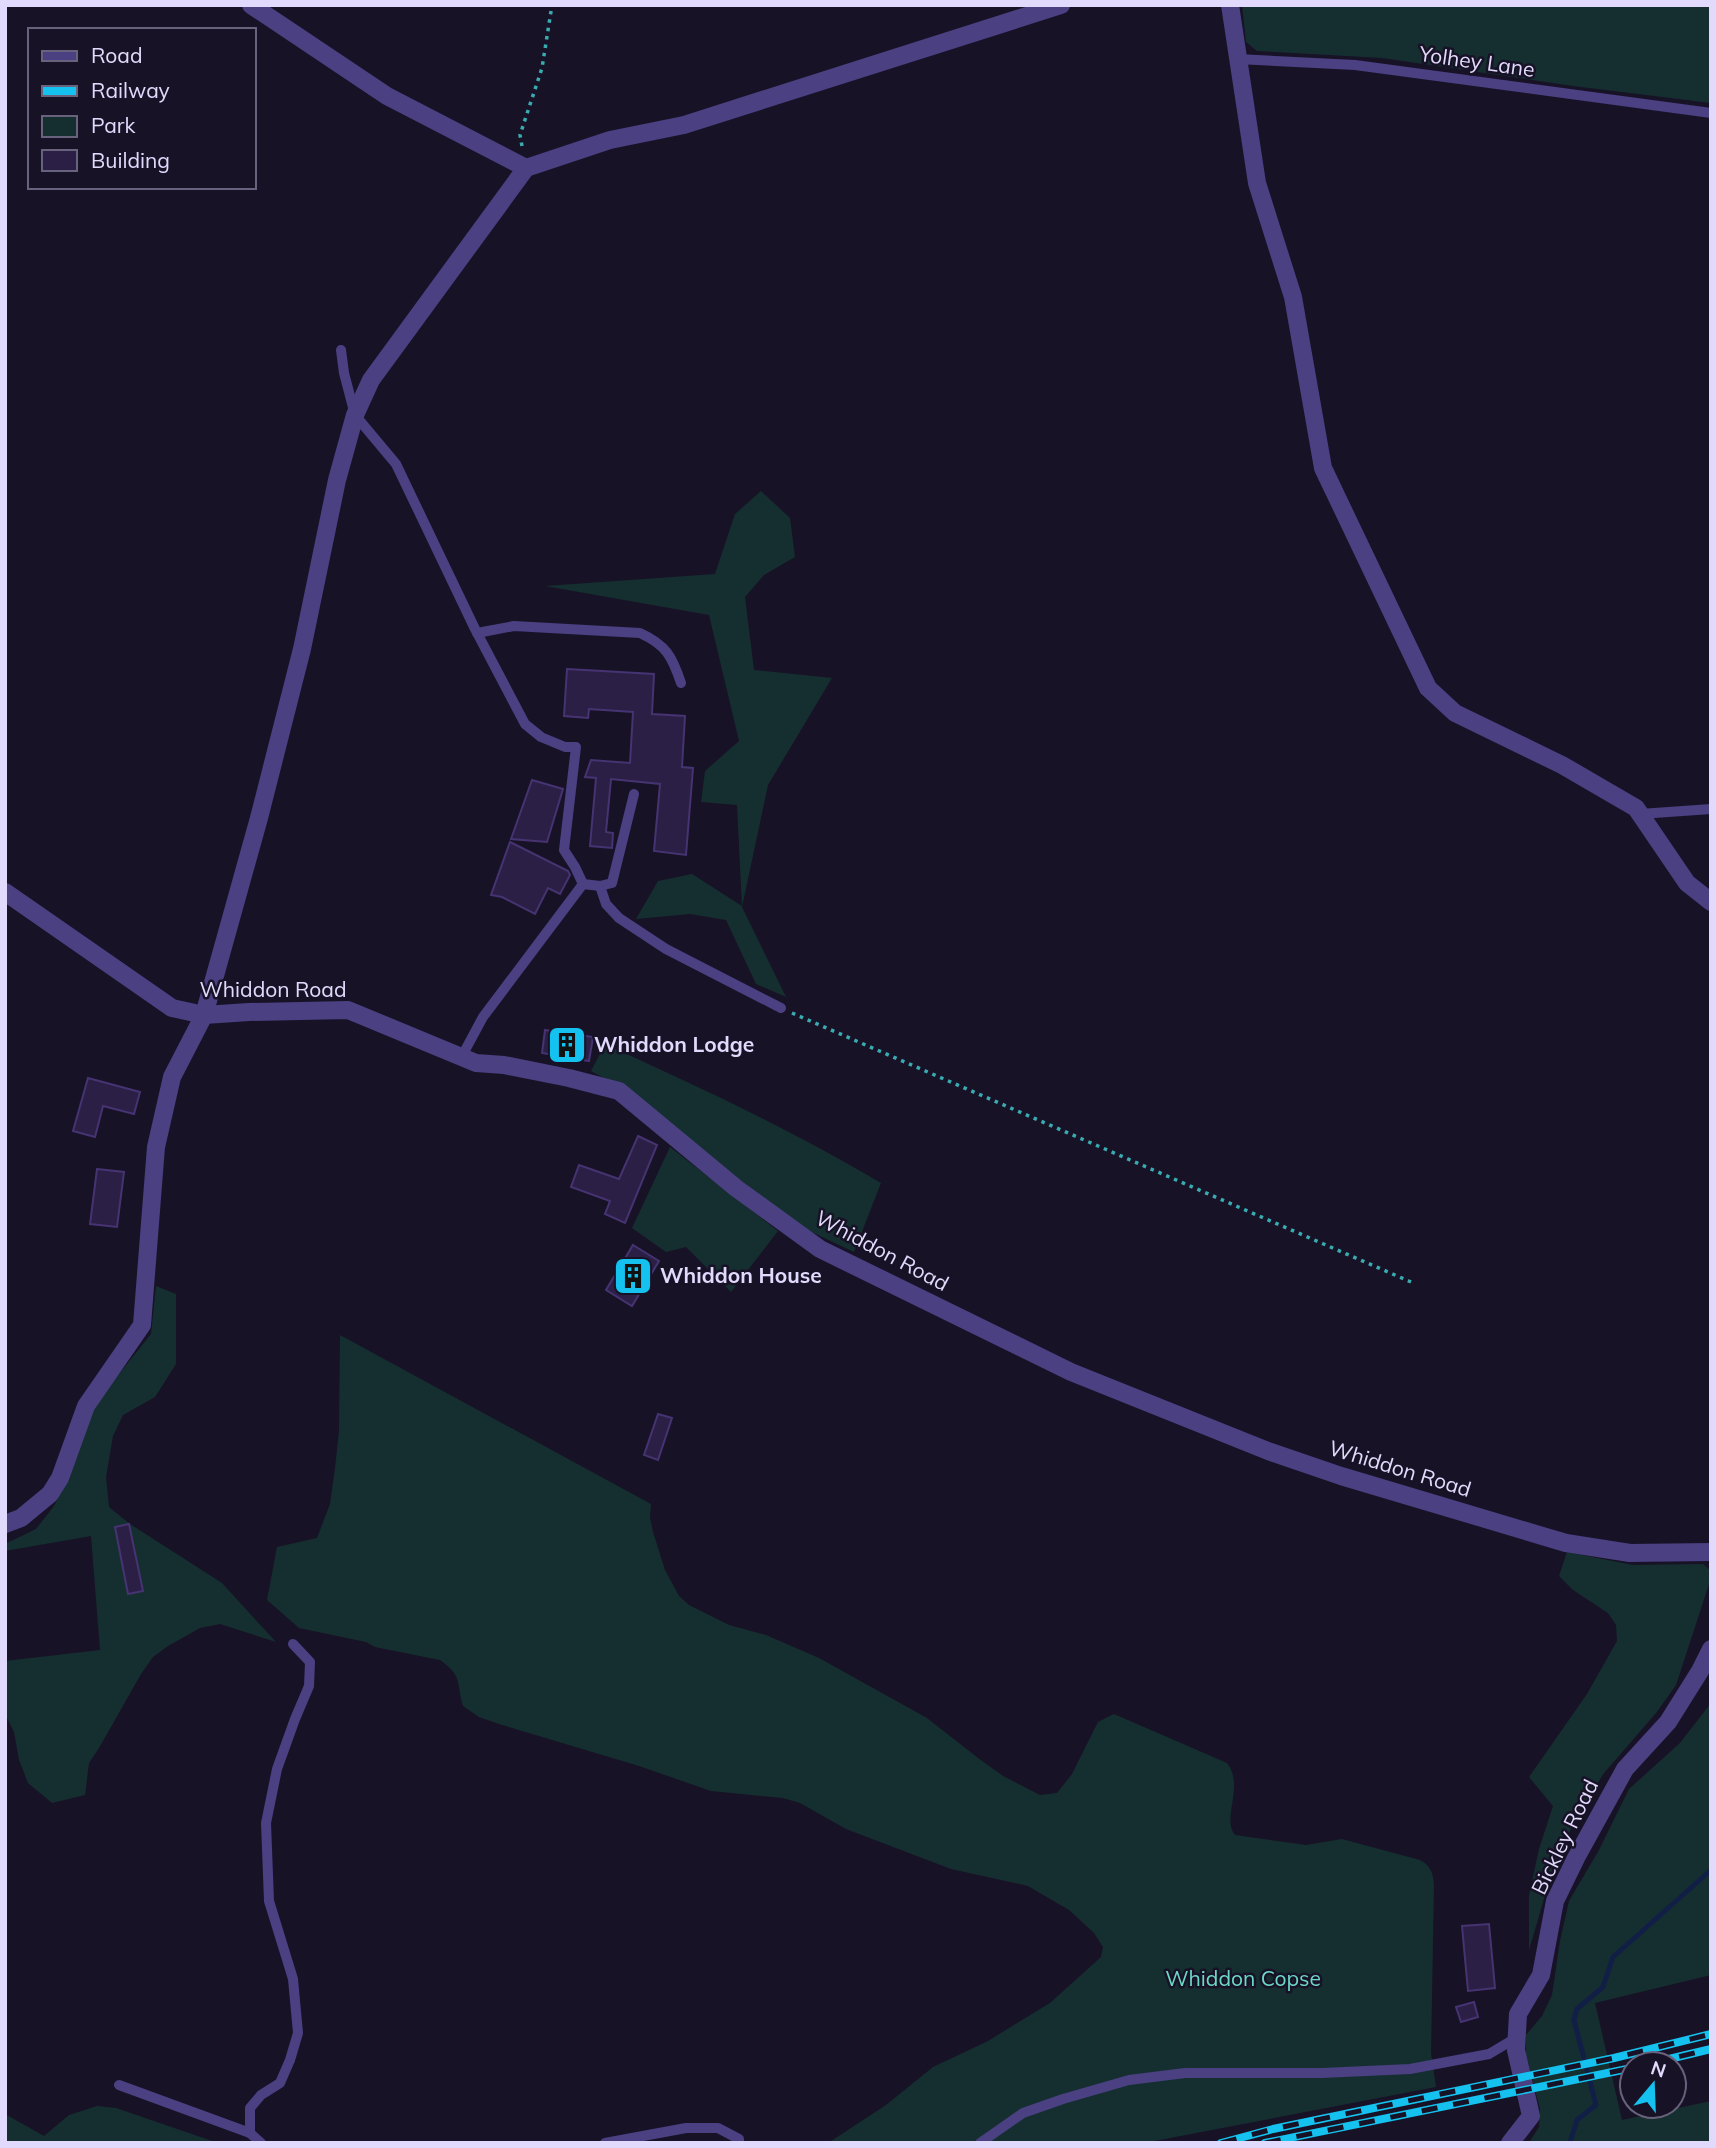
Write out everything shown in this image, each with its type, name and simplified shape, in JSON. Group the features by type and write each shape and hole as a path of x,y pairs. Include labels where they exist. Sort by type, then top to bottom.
{"street":[{"path":"251,5 387,96 526,168"},
{"path":"5,1524 21,1518 50,1494 60,1478 86,1406 142,1325 156,1147 172,1077 204,1015 259,818 302,649 337,480 355,415 371,380 526,168 610,140 684,125 1062,5"},
{"path":"1230,5 1257,183 1293,297 1323,468 1428,688 1455,713 1562,765 1636,808 1687,883 1711,902"},
{"name":"Whiddon Road","path":"5,892 172,1009 204,1015 348,1010 476,1063 503,1065 619,1091 736,1188 820,1249 1071,1372 1268,1451 1341,1476 1566,1542 1630,1553 1711,1552"},
{"name":"Bickley Road","path":"1510,2143 1531,2116 1516,2050 1518,2014 1541,1975 1555,1901 1625,1769 1668,1722 1711,1649"}],"lane":[{"name":"Yolhey Lane","path":"1237,59 1355,65 1711,113"},
{"path":"341,351 355,415 396,464 477,633 525,724 541,737 565,747 576,747 564,850 583,884"},
{"path":"477,633 514,626 640,634 657,641 666,651 674,661 681,682"},
{"path":"583,884 600,886 612,883 634,794"},
{"path":"1640,814 1711,809"},
{"path":"462,1056 484,1017 583,884"},
{"path":"600,886 606,904 619,918 666,949 780,1008"},
{"path":"250,2133 250,2108 261,2095 280,2083 298,2033 293,1979 269,1901 266,1824 277,1769 309,1686 310,1662 293,1644"},
{"path":"980,2143 1023,2113 1063,2098 1129,2080 1185,2073 1322,2073 1410,2069 1489,2054 1516,2038"},
{"path":"120,2085 250,2133 261,2143"},
{"path":"605,2143 686,2128 718,2128 738,2139 739,2143"}],"path":[{"path":"526,168 520,135 541,68 552,5"},
{"path":"780,1008 1411,1282"}],"green space":[{"path":"1242,5 1711,5 1711,103 1382,58 1257,51 1246,42"},
{"path":"761,491 790,518 795,557 764,575 745,597 754,670 832,678 768,785 742,907 786,997 756,984 726,920 690,914 636,919 658,881 692,874 742,906 737,805 701,802 705,771 739,741 709,615 545,586 715,574 735,514"},
{"path":"605,1044 779,1127 881,1183 854,1252 801,1227 622,1088 591,1071"},
{"path":"670,1147 778,1231 731,1292 686,1247 666,1252 632,1228"},
{"path":"156,1286 176,1294 176,1364 155,1397 123,1415 113,1436 106,1477 109,1507 130,1524 222,1583 276,1642 220,1624 200,1628 168,1646 153,1657 141,1674 89,1763 85,1795 52,1803 28,1783 19,1760 14,1732 5,1714 5,1661 100,1650 91,1536 5,1551 5,1544 36,1529 54,1506 67,1481 78,1442 99,1399 151,1334"},
{"name":"Whiddon Copse","path":"340,1335 651,1504 650,1518 665,1570 679,1596 689,1605 729,1625 766,1635 819,1658 927,1718 1003,1776 1040,1795 1057,1793 1072,1774 1098,1722 1114,1714 1227,1763 1234,1782 1230,1820 1235,1835 1306,1845 1342,1839 1424,1862 1431,1870 1434,1885 1431,2053 1436,2087 1144,2143 828,2143 886,2105 933,2067 988,2041 1050,2003 1101,1957 1103,1947 1094,1933 1069,1910 1028,1886 951,1869 846,1829 800,1803 783,1798 711,1791 479,1717 463,1706 456,1676 440,1660 299,1628 267,1600 277,1547 317,1538 330,1504 339,1431"},
{"path":"1567,1552 1633,1565 1703,1564 1711,1571 1711,1578 1676,1685 1656,1713 1604,1773 1576,1817 1550,1878 1529,1950 1529,1896 1539,1849 1553,1806 1529,1777 1587,1694 1617,1641 1616,1625 1608,1613 1573,1590 1559,1576"},
{"path":"1711,1703 1711,1975 1595,2003 1618,2103 1618,2120 1688,2120 1688,2106 1711,2101 1711,2143 1529,2143 1539,2127 1540,2109 1526,2055 1526,2035 1542,2016 1552,1995 1569,1901 1599,1850 1629,1789 1680,1743"},
{"path":"97,2106 116,2108 218,2143 5,2143 5,2114 44,2136 69,2115"}],"building":[{"path":"567,669 654,674 652,714 685,716 682,767 693,768 686,855 654,851 660,784 611,779 606,832 613,833 612,848 590,846 596,778 585,777 591,760 630,763 633,712 589,709 588,718 564,716"},
{"path":"532,780 563,789 547,842 511,839"},
{"path":"510,842 568,871 570,875 560,894 548,888 535,914 502,897 491,895"},
{"name":"Whiddon Lodge","path":"545,1030 593,1037 589,1061 542,1053"},
{"path":"88,1078 140,1092 134,1114 103,1106 95,1137 73,1131"},
{"path":"638,1136 657,1145 625,1223 605,1214 610,1201 571,1187 579,1165 619,1179"},
{"path":"97,1169 124,1172 117,1227 90,1224"},
{"name":"Whiddon House","path":"633,1245 659,1261 632,1306 606,1290"},
{"path":"658,1414 672,1418 658,1460 644,1455"},
{"path":"129,1524 143,1591 128,1594 115,1527"},
{"path":"1489,1924 1495,1988 1468,1991 1462,1926"},
{"path":"1474,2002 1478,2017 1461,2022 1456,2007"}],"waterway":[{"path":"1570,2143 1577,2120 1596,2105 1574,2020 1577,2009 1603,1987 1613,1957 1711,1870"}],"railway":[{"path":"1221,2143 1273,2129 1614,2058 1711,2034"},
{"path":"1688,2054 1711,2049"},
{"path":"1265,2143 1618,2071"}],"place":[{"name":"Whiddon Lodge","path":"567,1045"},
{"name":"Whiddon House","path":"633,1276"}]}
